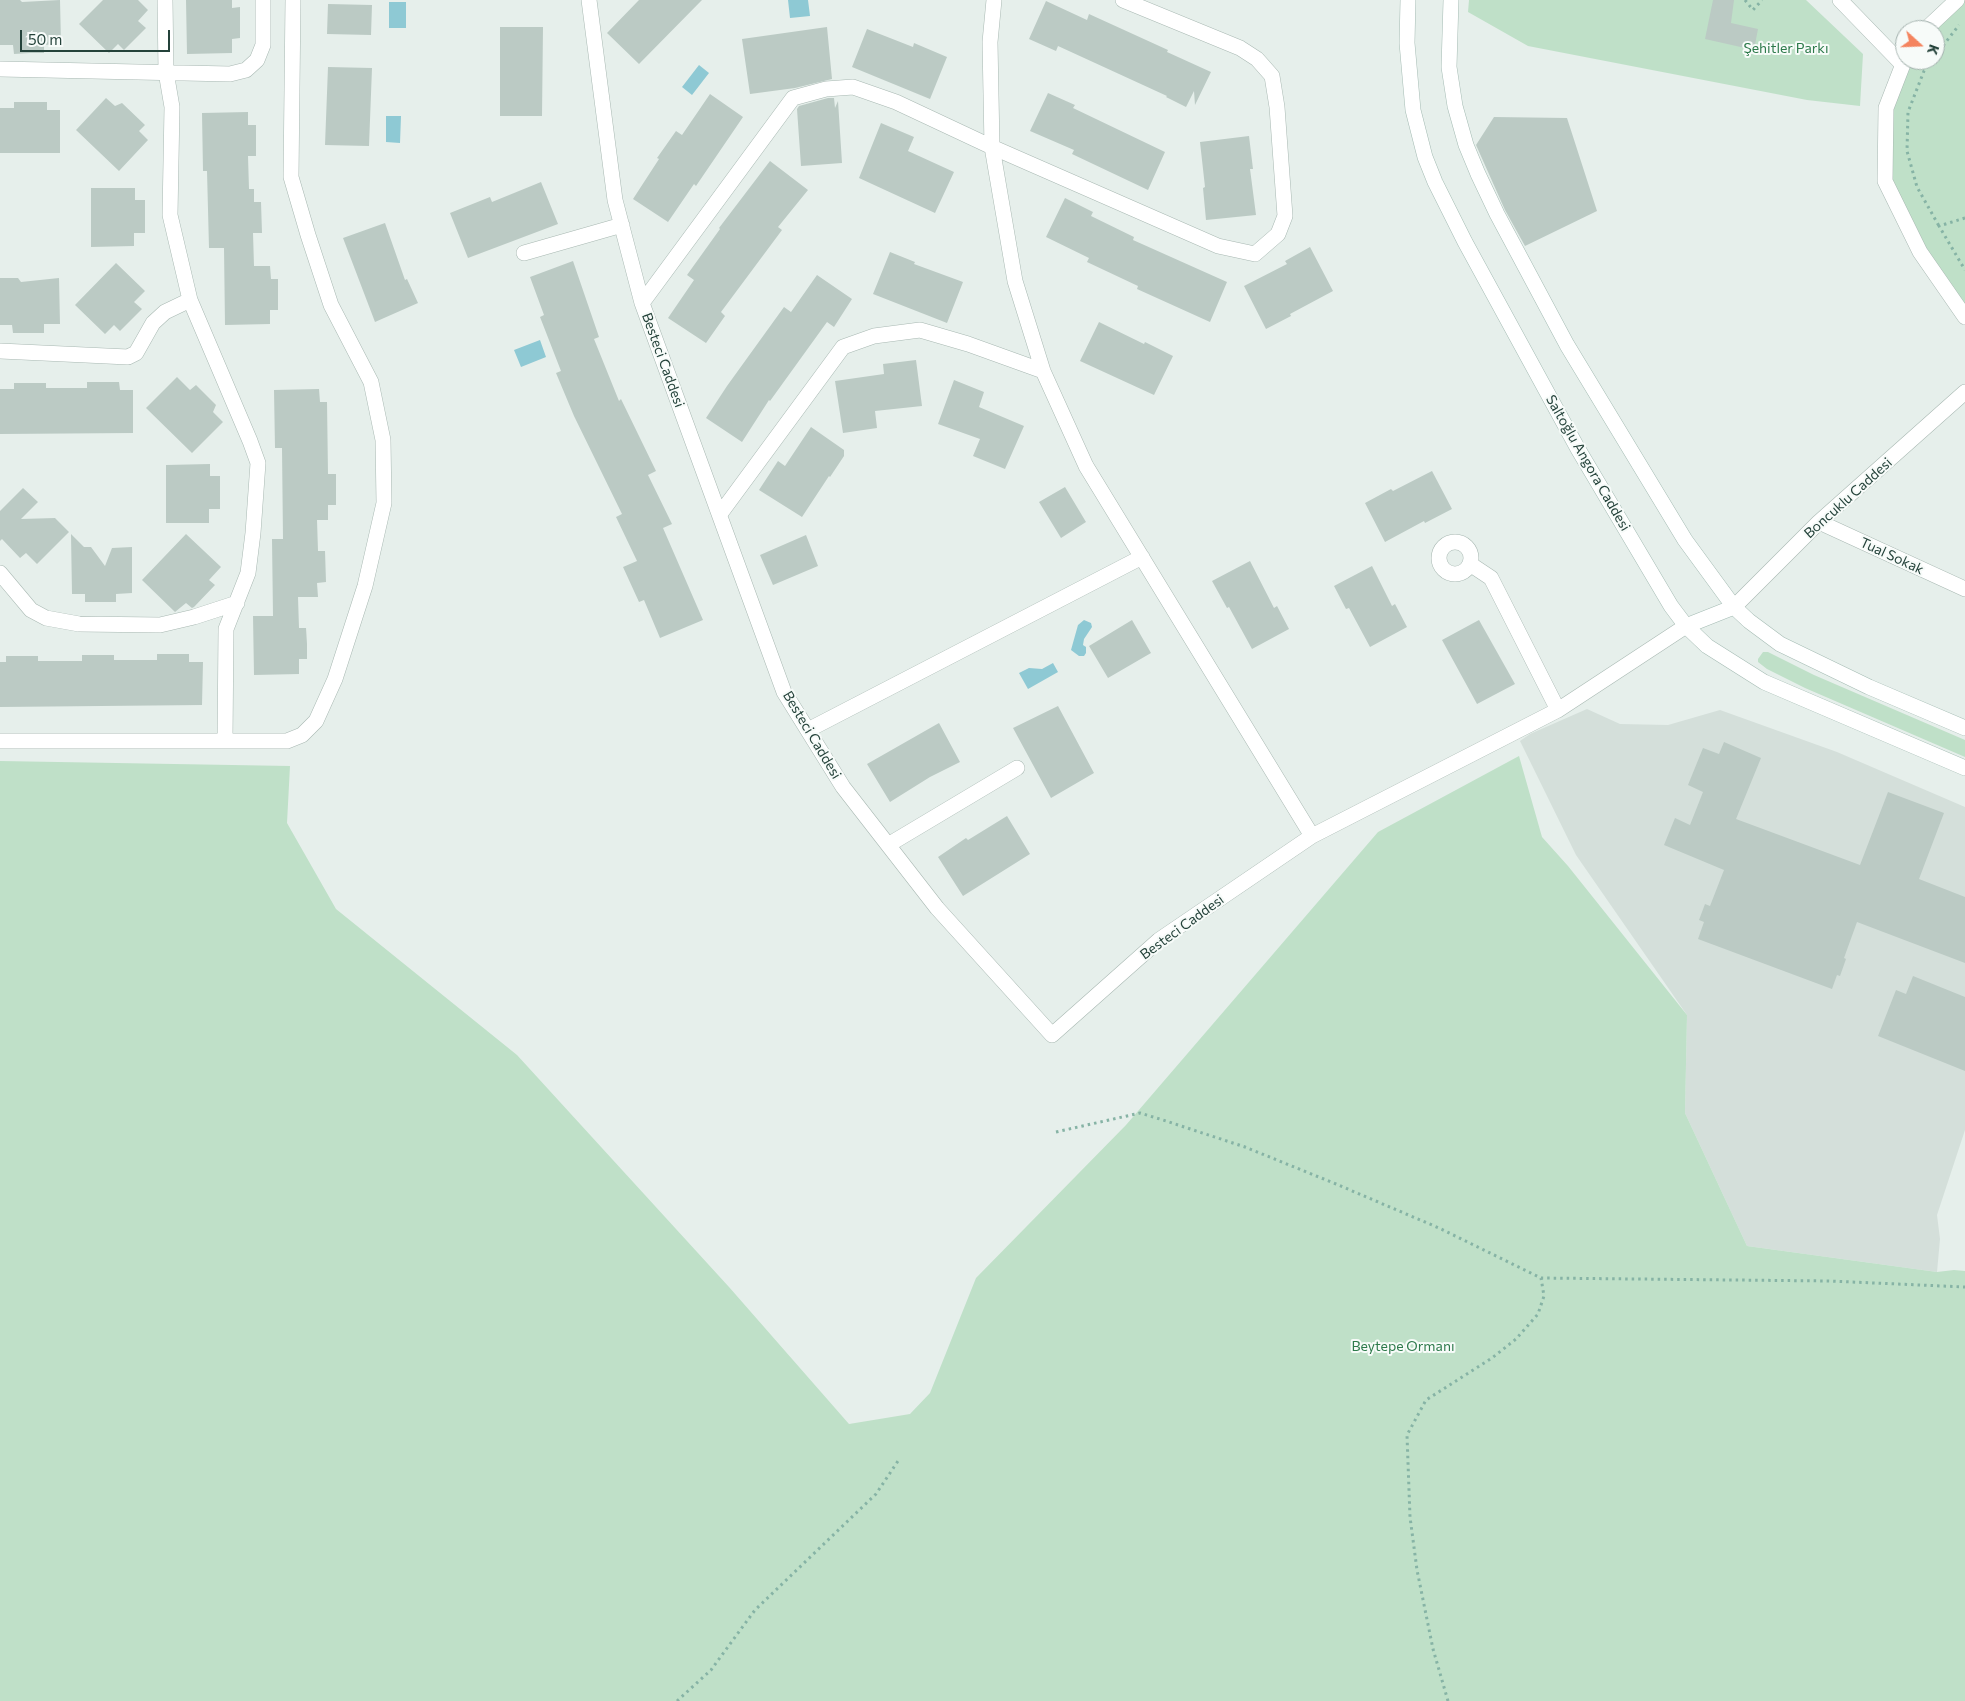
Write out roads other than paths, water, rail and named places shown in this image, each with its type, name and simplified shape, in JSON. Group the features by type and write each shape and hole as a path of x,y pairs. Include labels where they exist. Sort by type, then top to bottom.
{"street":[{"path":"165,0 166,72 172,107 170,215 190,300 258,464 248,573 226,629 225,741"},
{"path":"0,69 230,74 246,70 257,60 263,45 263,0"},
{"path":"0,742 287,741 302,735 316,722 335,679 365,586 384,503 383,440 371,382 331,305 291,177 293,0"},
{"path":"994,0 990,42 992,147 1015,281 1043,372 1086,466 1312,836 1558,710 1686,626 1734,607"},
{"path":"642,303 794,98 826,89 853,87 896,102 992,147 1218,246 1255,254 1278,234 1285,216 1277,107 1272,76 1257,59 1240,48 1123,0"},
{"name":"Saltoğlu Angora Caddesi","path":"1408,0 1407,43 1413,110 1422,148 1436,182 1470,251 1578,450 1670,606 1686,626 1714,650 1764,682 1965,768"},
{"path":"1451,0 1449,67 1455,106 1466,145 1478,174 1497,214 1567,346 1685,540 1734,607 1764,633 1797,653 1965,728"},
{"path":"1840,0 1895,52"},
{"path":"1935,20 1957,0"},
{"name":"Besteci Caddesi","path":"593,3 615,200 642,303 784,692 842,787 937,908 1052,1035 1159,940 1312,836"},
{"path":"1901,70 1886,108 1885,181 1920,252 1965,317"},
{"path":"524,253 622,225"},
{"path":"0,351 128,356 136,352 153,323 165,312 190,300"},
{"path":"720,514 843,348 874,336 920,330 968,344 1043,372"},
{"name":"Boncuklu Caddesi","path":"1734,607 1819,522 1965,392"},
{"name":"Tual Sokak","path":"1819,522 1965,589"},
{"path":"808,730 1142,557"},
{"path":"1470,564 1491,578 1558,710"},
{"path":"0,573 31,610 46,618 78,624 160,625 194,617 237,603"},
{"path":"888,845 1016,768"}],"water":[{"path":"788,0 808,0 810,16 790,18"},
{"path":"389,2 406,2 406,28 389,28"},
{"path":"699,65 709,73 692,95 682,87"},
{"path":"386,116 401,116 400,143 386,142"},
{"path":"540,340 546,357 521,367 514,350"},
{"path":"1084,620 1091,623 1092,627 1084,639 1083,645 1086,647 1086,653 1084,656 1079,656 1071,650 1078,625"},
{"path":"1053,663 1058,672 1028,689 1019,673 1029,668 1042,669"}],"park label":[{"name":"Şehitler Parkı","path":"1786,48"},
{"name":"Beytepe Ormanı","path":"1403,1346"}]}
